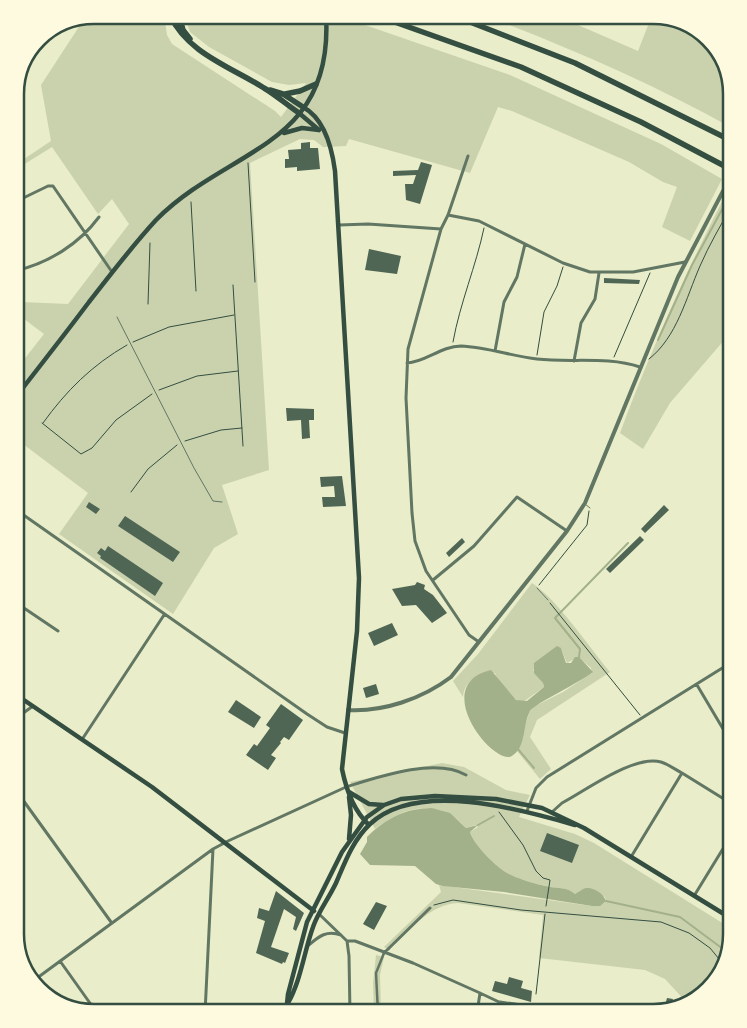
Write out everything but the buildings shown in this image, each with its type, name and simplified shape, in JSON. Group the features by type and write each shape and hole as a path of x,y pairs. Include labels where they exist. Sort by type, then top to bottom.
{"highway":[{"path":"175,24 181,34 197,49 266,89 299,113"},
{"path":"181,24 183,30 197,49"},
{"path":"400,24 520,67 609,106 680,142 723,167"},
{"path":"476,24 575,63 723,136"},
{"path":"283,94 300,92 316,84"},
{"path":"266,89 283,94 303,107"}],"main road":[{"path":"24,386 145,232 172,206 280,134 299,113 316,84 327,46 326,24"},
{"path":"303,107 314,114 325,134 334,157 339,226 359,578 358,631 342,760 351,815 349,840"},
{"path":"299,113 325,134"},
{"path":"280,134 302,128 319,130"},
{"path":"24,700 83,738 152,787 319,914"},
{"path":"347,789 369,804 384,806"},
{"path":"347,789 364,820 369,825"},
{"path":"288,1004 301,942 312,910 349,840 364,820 384,806 410,798 435,796 496,798 528,804 552,812 584,828 723,914"},
{"path":"288,1004 313,927 348,856 369,825 390,810 416,802 460,802 526,811 584,828"}],"street":[{"path":"468,156 448,215 441,229 410,338 406,398 414,533 421,558 433,580 469,634 479,642"},
{"path":"24,198 48,186 53,186 112,272"},
{"path":"348,710 363,711 381,708 432,690 450,677 567,531 585,503 685,262 723,189"},
{"path":"448,215 485,224 564,263 599,273 633,272 685,262"},
{"path":"24,267 50,258 86,235 99,217"},
{"path":"339,226 396,225 441,229"},
{"path":"495,351 504,302 517,276 525,244"},
{"path":"574,361 581,323 595,299 599,273"},
{"path":"407,363 418,362 432,354 452,347 495,351 536,359 574,361 613,360 642,366"},
{"path":"433,580 474,546 517,497 567,531"},
{"path":"24,515 164,615 327,727 345,733"},
{"path":"24,608 58,631"},
{"path":"83,738 164,615"},
{"path":"526,811 536,788 547,777 723,668"},
{"path":"697,685 723,729"},
{"path":"24,713 33,706"},
{"path":"552,812 562,803 631,765 650,761 662,762 723,798"},
{"path":"39,977 213,848 347,789 427,768 454,769 466,775"},
{"path":"631,857 682,773"},
{"path":"24,801 111,922"},
{"path":"205,1004 213,848"},
{"path":"694,896 723,849"},
{"path":"378,1004 376,973 384,953 430,908"},
{"path":"319,914 344,936 347,941 350,1004"},
{"path":"308,945 322,934 333,933 344,936"},
{"path":"347,941 355,942 413,963 499,1002 519,1004"},
{"path":"60,961 91,1004"},
{"path":"478,1004 480,993"}],"lane":[{"path":"117,317 213,501 222,502"},
{"path":"585,503 590,508"},
{"path":"537,588 548,600"}],"path":[{"path":"248,163 255,282"},
{"path":"190,202 196,291"},
{"path":"642,366 659,352 670,335 701,264 723,222"},
{"path":"452,347 459,312 474,269 485,224"},
{"path":"148,304 150,243"},
{"path":"536,359 544,312 557,286 564,263"},
{"path":"613,360 652,268"},
{"path":"234,285 234,315 243,446"},
{"path":"234,315 169,327 130,344 106,358 76,383 42,423 81,454 92,448 116,420 155,392 197,376 238,371"},
{"path":"131,492 157,460 181,442 221,430 242,428"},
{"path":"537,588 587,525 590,508"},
{"path":"548,600 642,718"},
{"path":"498,812 523,845 536,871 543,878 550,880 546,906"},
{"path":"430,908 438,902 453,900 521,910 662,922 689,933 710,948 719,959"},
{"path":"536,994 545,914"}],"shaded area":[{"path":"165,24 167,35 172,44 275,111 281,117 306,83 289,85 272,82 209,47 190,32 187,24 362,24 510,75 661,144 722,179 690,241 662,227 677,187 663,182 629,162 512,111 498,107 470,173 349,139 346,146 323,147 314,140 300,139 250,163 269,470 222,485 238,534 214,548 173,614 59,534 88,493 24,445 24,360 44,334 24,319 24,302 68,304 129,224 112,199 98,214 52,147 24,164 24,159 51,141 41,85 80,25"},
{"path":"506,24 576,24 638,51 648,24 676,27 699,41 706,48 718,67 723,85 723,123 672,96 547,40"},
{"path":"723,200 723,341 670,403 643,449 620,433 645,369 700,245"},
{"path":"532,583 562,611 610,672 537,720 530,737 551,769 540,779 517,751 529,713 533,707 563,692 592,673 591,668 578,657 567,663 561,648 533,670 544,687 523,702 514,698 506,691 495,673 484,674 470,682 466,686 463,697 453,681 478,654"},
{"path":"557,646 561,648 566,663 571,663 575,657 579,657 593,672 533,708 530,711 519,748 510,757 500,755 489,747 478,734 470,720 465,704 466,690 474,678 491,670 516,700 527,701 544,687 543,683 534,673 534,663"},
{"path":"442,763 464,767 506,790 530,795 519,817 575,834 594,843 723,923 723,943 714,969 703,984 682,998 665,979 645,970 539,958 543,915 458,903 448,904 429,913 390,948 390,951 384,947 441,892 439,885 592,906 601,905 606,901 605,897 587,888 575,894 572,891 537,884 509,874 493,862 476,843 470,832 478,827 476,825 466,828 455,818 444,812 421,808 410,810 386,821 375,829 350,782"},
{"path":"432,808 450,813 466,828 478,825 470,832 472,837 486,856 509,874 538,884 572,891 575,894 586,888 592,889 601,894 606,901 600,906 592,906 504,892 443,886 436,884 415,866 370,865 360,854 367,842 367,837 388,820 404,812"},
{"path":"376,955 384,957 380,975 381,1004 374,1004 373,983"}],"waterway":[{"path":"658,340 692,265 723,208"},
{"path":"579,657 580,649 555,618 628,543"},
{"path":"517,748 534,768"},
{"path":"478,825 494,816"},
{"path":"606,901 680,917 722,948"}]}
